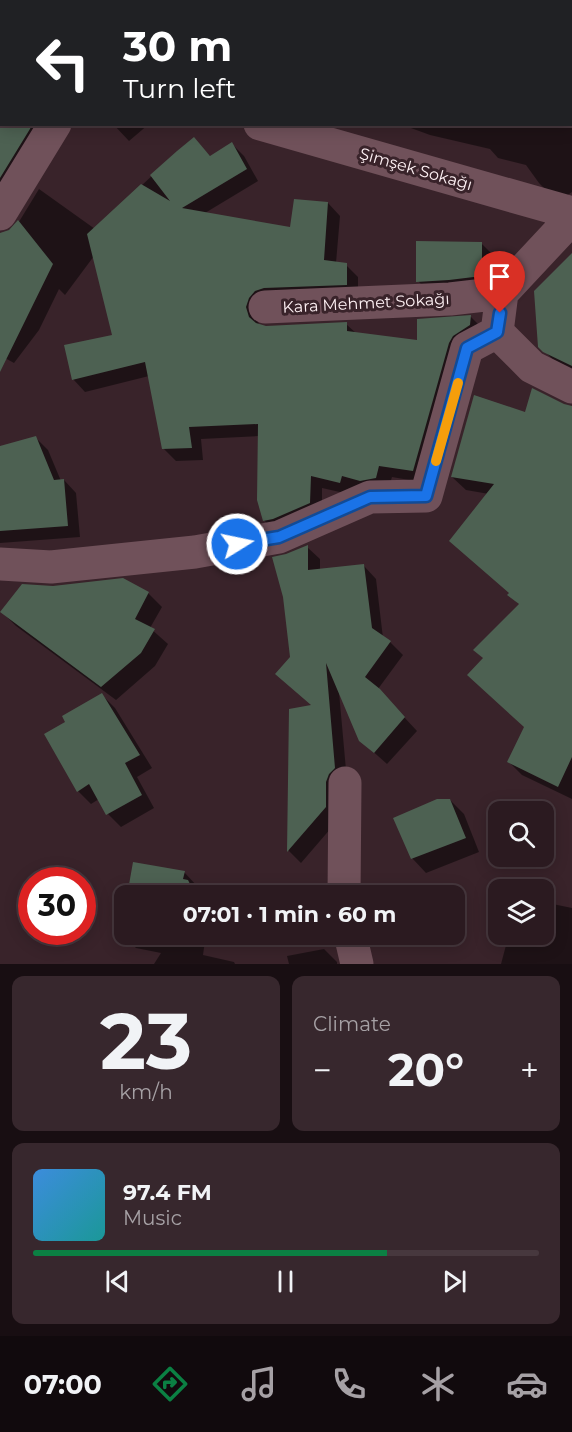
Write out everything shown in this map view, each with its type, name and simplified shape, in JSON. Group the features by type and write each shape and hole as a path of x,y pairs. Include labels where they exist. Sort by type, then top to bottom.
{"street":[{"path":"0,214 54,126"},
{"name":"Şimşek Sokağı","path":"267,126 572,213"},
{"path":"497,332 502,293 572,218"},
{"name":"Kara Mehmet Sokağı","path":"265,308 450,299 502,293"},
{"path":"497,332 532,368 572,387"},
{"path":"0,564 51,567 195,552 279,537 370,497 426,496 467,348 497,332"},
{"path":"344,885 345,783"},
{"path":"353,945 357,964"}],"building":[{"path":"0,126 32,126 0,178"},
{"path":"194,137 210,156 232,142 247,169 182,208 290,227 294,199 328,202 324,260 347,263 347,285 264,288 255,291 246,307 249,317 256,323 266,326 347,322 347,331 417,340 417,319 471,315 470,325 453,336 449,343 413,471 379,466 376,478 360,481 342,476 340,483 311,476 310,503 263,521 257,500 258,424 189,427 192,448 162,449 145,362 72,380 64,345 112,335 87,234 141,184 170,201 150,175"},
{"path":"18,220 53,264 0,372 0,233 9,230"},
{"path":"416,241 482,242 482,276 416,282"},
{"path":"572,253 572,366 543,352 538,347 534,291"},
{"path":"532,388 572,406 572,757 558,787 507,762 524,727 467,675 483,658 473,650 519,604 449,541 494,484 451,477 474,395 525,412"},
{"path":"36,436 54,480 64,479 68,526 0,531 0,446"},
{"path":"308,545 308,570 364,564 372,628 391,641 365,677 380,689 405,717 374,753 359,741 326,663 335,768 329,774 326,782 326,807 287,852 289,709 311,705 275,674 290,657 283,597 272,557"},
{"path":"123,578 149,592 135,619 155,629 141,653 101,687 0,612 22,584 53,586"},
{"path":"102,693 140,755 125,763 142,795 106,815 89,784 77,792 44,734 65,722 62,716"},
{"path":"437,799 450,799 466,838 411,859 393,818"},
{"path":"133,862 185,871 183,879 188,880 190,885 129,885"}],"slow traffic":[{"path":"436,461 458,383"}],"route":[{"path":"237,544 279,537 370,497 426,496 467,348 497,332 500,313"}]}
